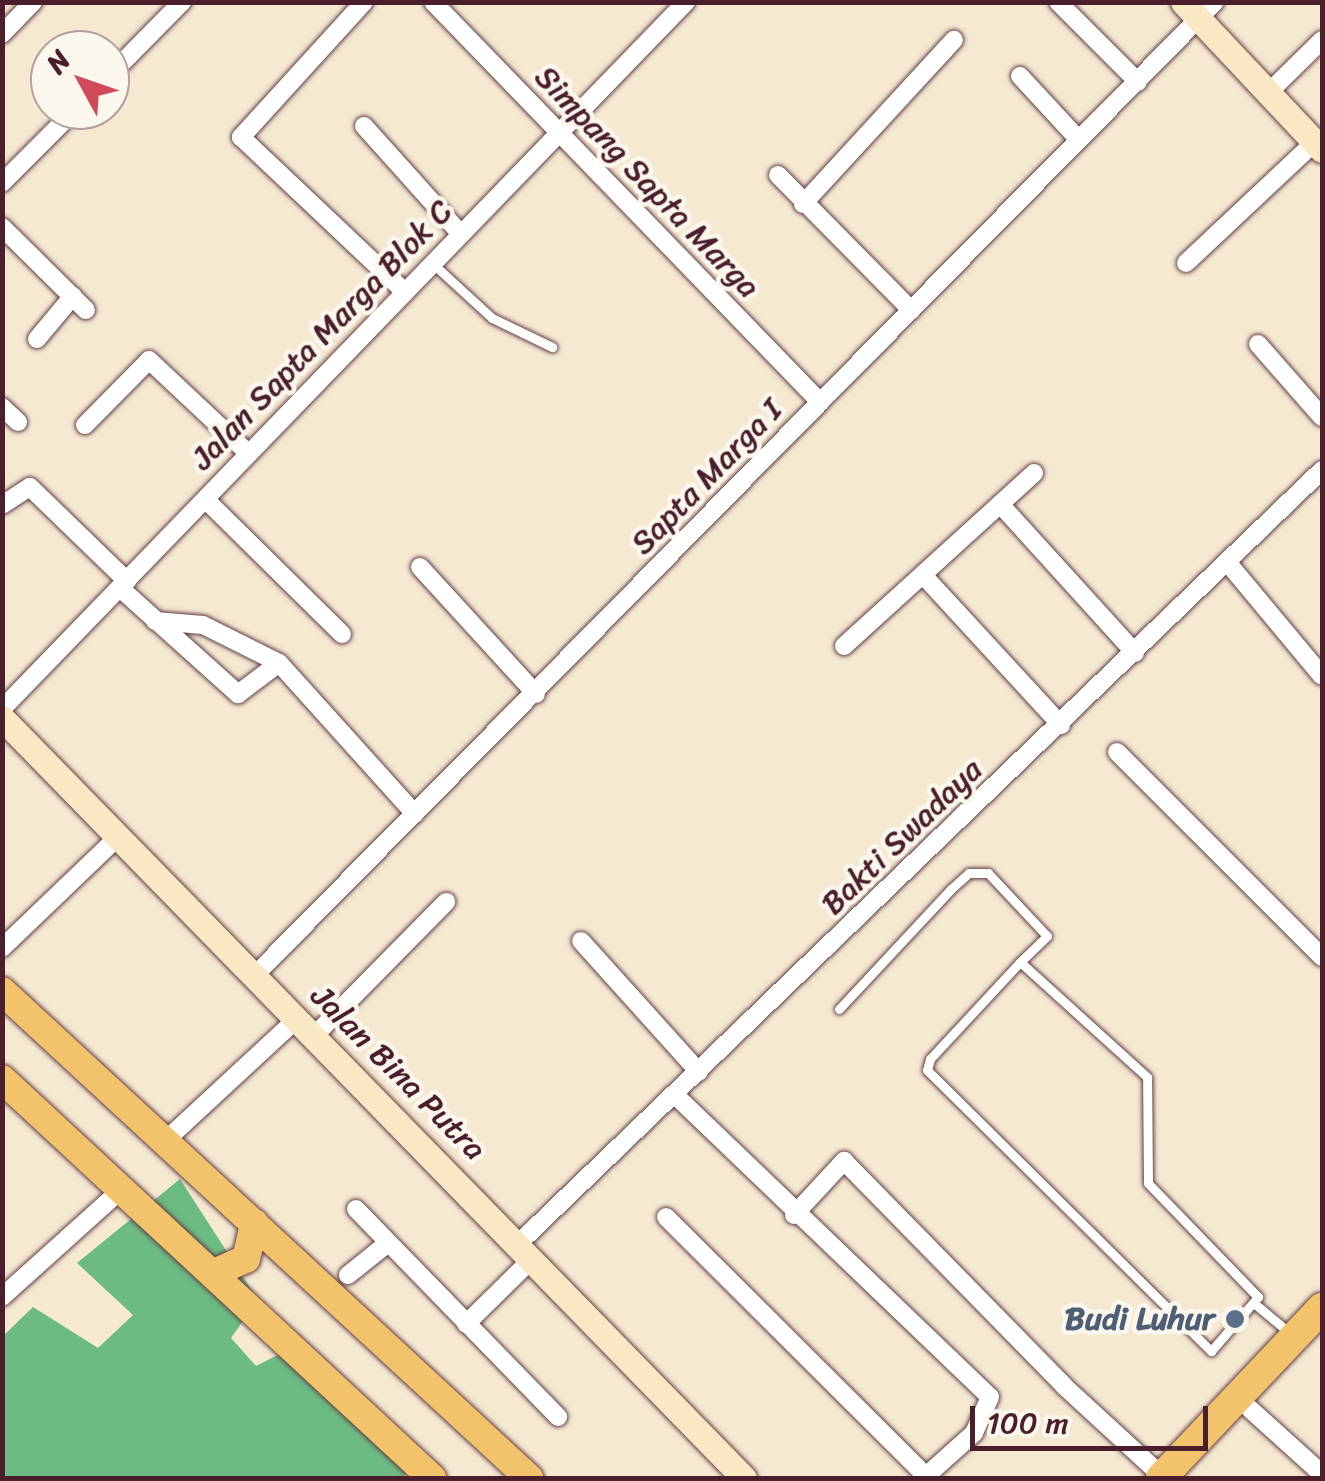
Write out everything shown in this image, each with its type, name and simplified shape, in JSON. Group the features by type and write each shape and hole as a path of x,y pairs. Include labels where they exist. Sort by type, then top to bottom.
{"highway":[{"path":"1169,1478 1250,1409 1309,1335 1322,1308"},
{"path":"1169,1478 1309,1335"}],"main road":[{"path":"2,991 529,1478"},
{"path":"2,1079 432,1478"},
{"path":"214,1273 246,1259 254,1224"}],"street":[{"path":"130,55 182,2"},
{"path":"364,2 241,137 405,292"},
{"name":"Simpang Sapta Marga","path":"432,2 820,402"},
{"name":"Jalan Sapta Marga Blok C","path":"2,709 556,132 686,2"},
{"path":"1058,2 1138,82"},
{"path":"2,34 26,5"},
{"path":"1186,264 1318,146 1199,8"},
{"name":"Sapta Marga I","path":"256,974 1138,82 1199,8"},
{"path":"803,204 954,40"},
{"path":"1268,92 1322,40"},
{"path":"1020,76 1078,140"},
{"path":"364,126 460,233"},
{"path":"2,183 55,130"},
{"path":"778,175 910,310"},
{"path":"2,227 80,303 36,339"},
{"path":"1258,344 1322,418"},
{"path":"85,426 149,360 250,454"},
{"path":"2,407 18,422"},
{"name":"Bakti Swadaya","path":"466,1324 527,1250 675,1095 1322,470"},
{"path":"844,646 1034,473"},
{"path":"2,505 30,487 155,621 242,695 279,664"},
{"path":"206,500 342,634"},
{"path":"1000,504 1135,653"},
{"path":"1227,562 1322,676"},
{"path":"420,567 536,694"},
{"path":"922,575 1061,726"},
{"path":"155,621 203,625 279,664 415,814"},
{"name":"Jalan Bina Putra","path":"2,718 527,1250 744,1478"},
{"path":"1117,752 1322,957"},
{"path":"2,948 120,835"},
{"path":"165,1140 307,1026 446,902"},
{"path":"581,940 699,1072"},
{"path":"666,1216 927,1477 974,1433 990,1397 794,1215 675,1095"},
{"path":"794,1215 844,1161 1064,1386 1169,1478"},
{"path":"2,1297 123,1188"},
{"path":"356,1210 558,1418"},
{"path":"348,1276 388,1243"},
{"path":"1250,1409 1322,1474"}],"lane":[{"path":"432,263 492,318 552,347"},
{"path":"839,1010 951,889 978,870 1046,933 927,1070 1208,1351 1255,1304"},
{"path":"1020,962 1147,1077 1148,1183 1253,1290 1255,1304"},
{"path":"1255,1304 1309,1335"}],"green space":[{"path":"180,1179 258,1300 231,1338 256,1366 301,1343 415,1459 403,1478 3,1478 3,1336 33,1307 98,1348 133,1315 77,1263"}],"place":[{"name":"Budi Luhur","path":"1235,1319"}]}
